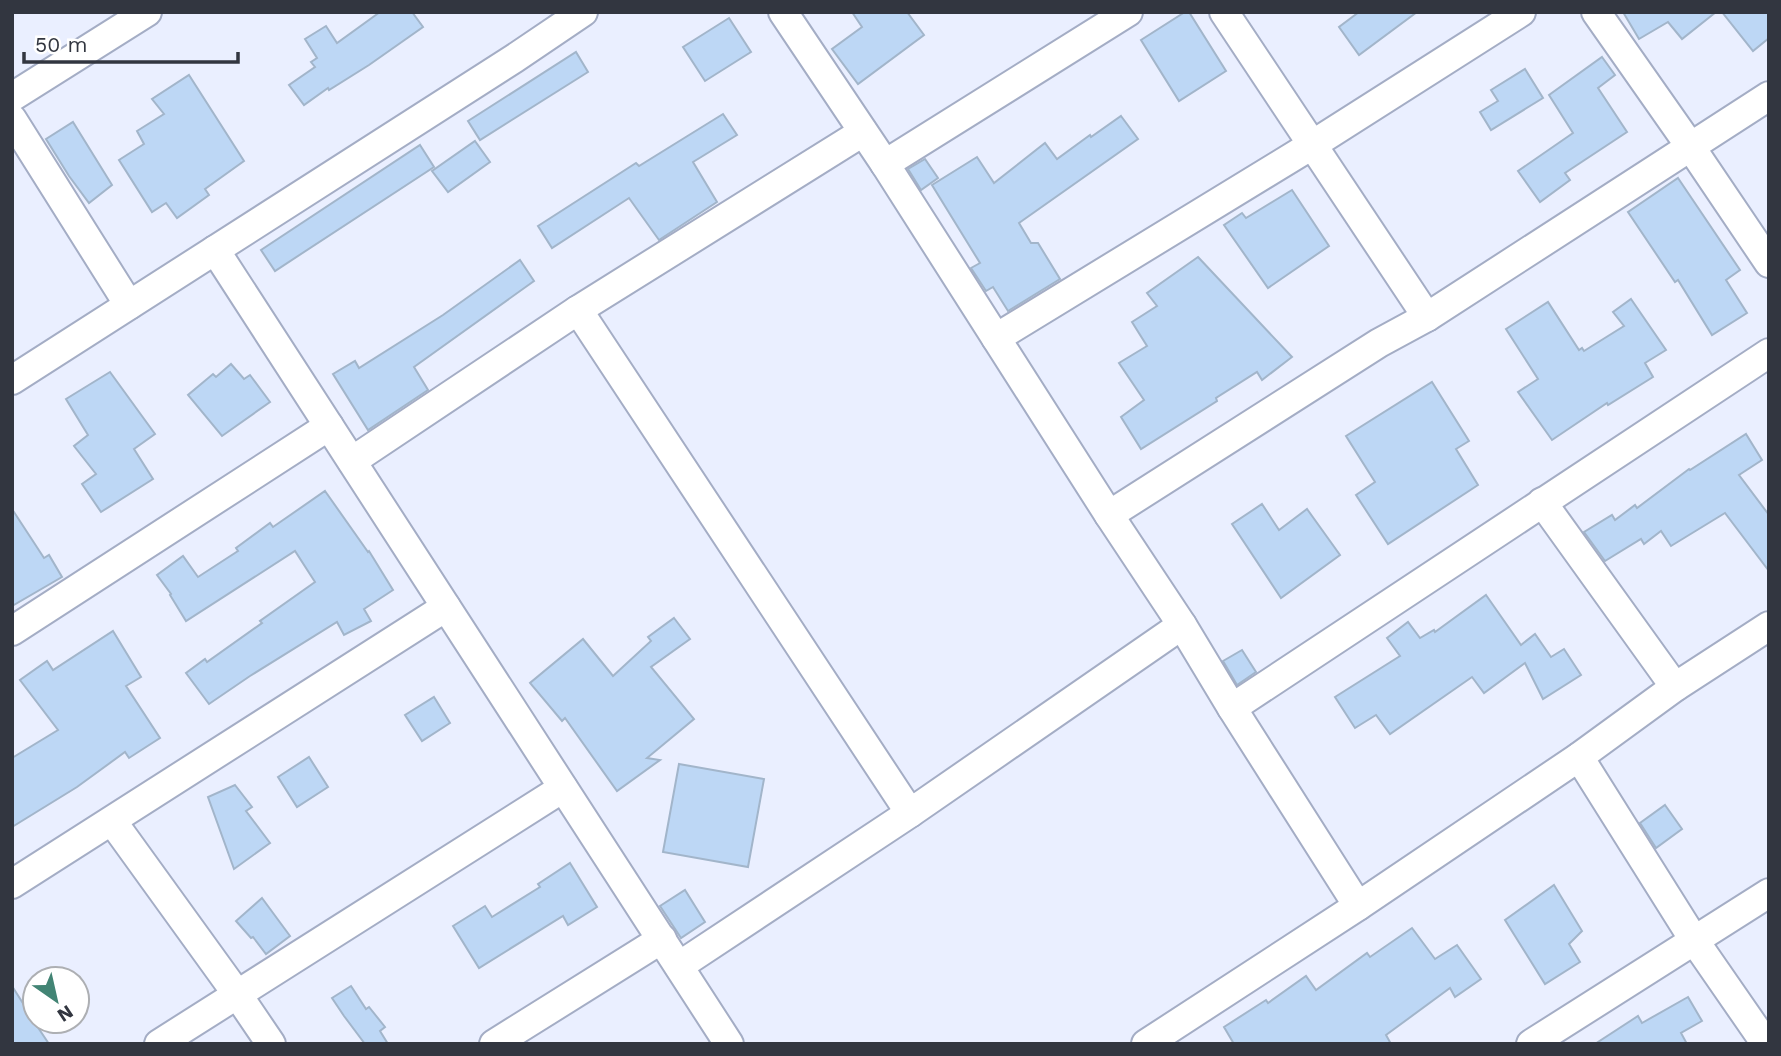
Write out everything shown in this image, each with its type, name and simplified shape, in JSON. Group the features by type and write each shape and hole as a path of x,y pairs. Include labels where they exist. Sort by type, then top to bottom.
{"street":[{"path":"12,97 147,12"},
{"path":"12,380 516,58 583,12"},
{"path":"783,12 1182,625 1358,906"},
{"path":"884,164 1128,12"},
{"path":"1224,12 1427,317"},
{"path":"996,338 1312,145 1521,12"},
{"path":"1596,12 1769,263"},
{"path":"1109,515 1368,351 1427,317 1769,96"},
{"path":"12,119 129,305"},
{"path":"352,461 578,310 863,132"},
{"path":"215,250 729,1044"},
{"path":"578,310 910,813"},
{"path":"1232,708 1769,354"},
{"path":"12,631 329,426"},
{"path":"1542,502 1675,687"},
{"path":"12,884 446,607"},
{"path":"679,966 910,813 1182,625"},
{"path":"1146,1044 1358,906 1579,757 1675,687 1769,626"},
{"path":"1579,757 1694,940 1766,1044"},
{"path":"159,1044 563,788"},
{"path":"112,821 271,1044"},
{"path":"1531,1044 1769,893"},
{"path":"494,1044 662,939"}],"building":[{"path":"380,12 412,12 423,27 369,65 304,105 289,85 315,67 311,62 317,58 305,39 326,26 337,43"},
{"path":"852,12 907,12 924,35 858,84 832,49 862,27"},
{"path":"1189,12 1226,71 1179,101 1141,40"},
{"path":"1359,12 1417,12 1359,55 1339,27"},
{"path":"1623,12 1716,12 1682,39 1668,22 1639,39"},
{"path":"1722,12 1769,12 1769,38 1753,51"},
{"path":"729,18 751,52 705,81 683,47"},
{"path":"576,52 588,72 480,140 468,121"},
{"path":"1602,57 1615,75 1598,88 1627,132 1565,173 1570,180 1540,202 1518,171 1573,133 1549,95"},
{"path":"1525,69 1543,98 1491,130 1480,112 1498,101 1491,90"},
{"path":"189,75 244,161 205,189 209,195 177,218 166,203 152,212 119,160 144,144 137,131 164,114 152,99"},
{"path":"723,114 737,135 693,162 717,202 659,240 629,198 552,248 538,226 636,163 639,166"},
{"path":"1121,116 1138,139 1019,223 1031,243 1038,243 1060,279 1008,311 993,287 986,291 971,268 980,263 932,185 977,157 994,183 1045,143 1057,159"},
{"path":"73,122 112,185 89,203 46,139"},
{"path":"475,141 490,162 448,192 432,171"},
{"path":"420,145 434,167 275,271 261,250"},
{"path":"925,159 938,178 921,190 908,169"},
{"path":"1678,178 1740,270 1726,280 1747,313 1712,335 1678,280 1675,282 1628,212"},
{"path":"1292,190 1329,246 1268,288 1224,225 1242,213 1246,218"},
{"path":"1198,257 1292,357 1262,380 1257,372 1141,449 1121,417 1144,400 1119,363 1147,346 1132,322 1157,306 1147,293"},
{"path":"520,260 534,281 414,367 428,390 368,430 333,374 355,361 359,368 443,315"},
{"path":"1631,299 1666,350 1645,363 1653,377 1608,405 1607,403 1552,440 1518,392 1538,379 1506,329 1548,302 1579,350 1582,348 1584,351 1624,326 1613,312"},
{"path":"231,364 244,379 250,375 270,402 222,436 188,395 213,374 216,377"},
{"path":"110,372 155,434 134,449 153,479 101,512 82,484 96,474 74,446 88,435 66,399"},
{"path":"1432,382 1469,441 1456,449 1478,485 1388,544 1356,495 1375,482 1346,436"},
{"path":"1746,434 1762,460 1739,475 1769,515 1769,571 1725,513 1671,546 1661,531 1644,544 1641,539 1605,561 1584,532 1612,515 1615,520 1635,505 1637,508 1689,469"},
{"path":"325,491 369,551 393,590 364,609 371,621 344,635 337,622 209,704 186,673 205,659 207,662 315,582 295,551 186,621 157,575 183,556 198,577 238,551 236,548 270,523 273,527"},
{"path":"1262,504 1279,530 1307,509 1340,555 1281,598 1232,524"},
{"path":"12,509 44,558 49,555 62,577 12,606"},
{"path":"1486,595 1521,645 1535,634 1551,657 1564,649 1581,675 1543,699 1525,663 1484,693 1472,677 1390,734 1376,715 1355,728 1335,697 1400,656 1387,638 1408,622 1420,638 1434,630 1435,632"},
{"path":"674,618 690,639 651,667 694,719 647,758 660,760 617,791 565,718 562,721 530,683 583,639 613,676 651,641 648,637"},
{"path":"113,631 141,677 126,686 160,738 129,758 125,752 77,787 12,827 12,758 58,730 20,680 47,661 53,670"},
{"path":"1242,650 1256,672 1237,685 1223,661"},
{"path":"434,697 450,723 422,741 405,715"},
{"path":"309,757 328,787 297,807 278,777"},
{"path":"679,764 764,779 748,867 663,852"},
{"path":"235,785 252,807 246,811 270,843 234,869 208,797"},
{"path":"1665,805 1682,829 1656,848 1640,823"},
{"path":"570,863 597,907 568,925 563,916 479,968 453,926 485,906 492,917 540,887 538,884"},
{"path":"1554,885 1582,931 1569,944 1580,962 1545,984 1505,920"},
{"path":"685,890 705,922 681,938 660,906"},
{"path":"262,898 290,936 266,954 236,921"},
{"path":"1412,928 1435,959 1457,945 1481,979 1455,997 1450,988 1386,1035 1391,1044 1234,1044 1224,1027 1266,1000 1268,1003 1306,976 1316,990 1367,953 1370,957"},
{"path":"12,986 21,1000 21,1035 43,1035 49,1044 12,1044"},
{"path":"351,986 366,1009 369,1007 385,1027 380,1031 388,1044 365,1044 332,998"},
{"path":"1688,997 1702,1021 1681,1033 1687,1044 1595,1044 1638,1016 1642,1023"}]}
